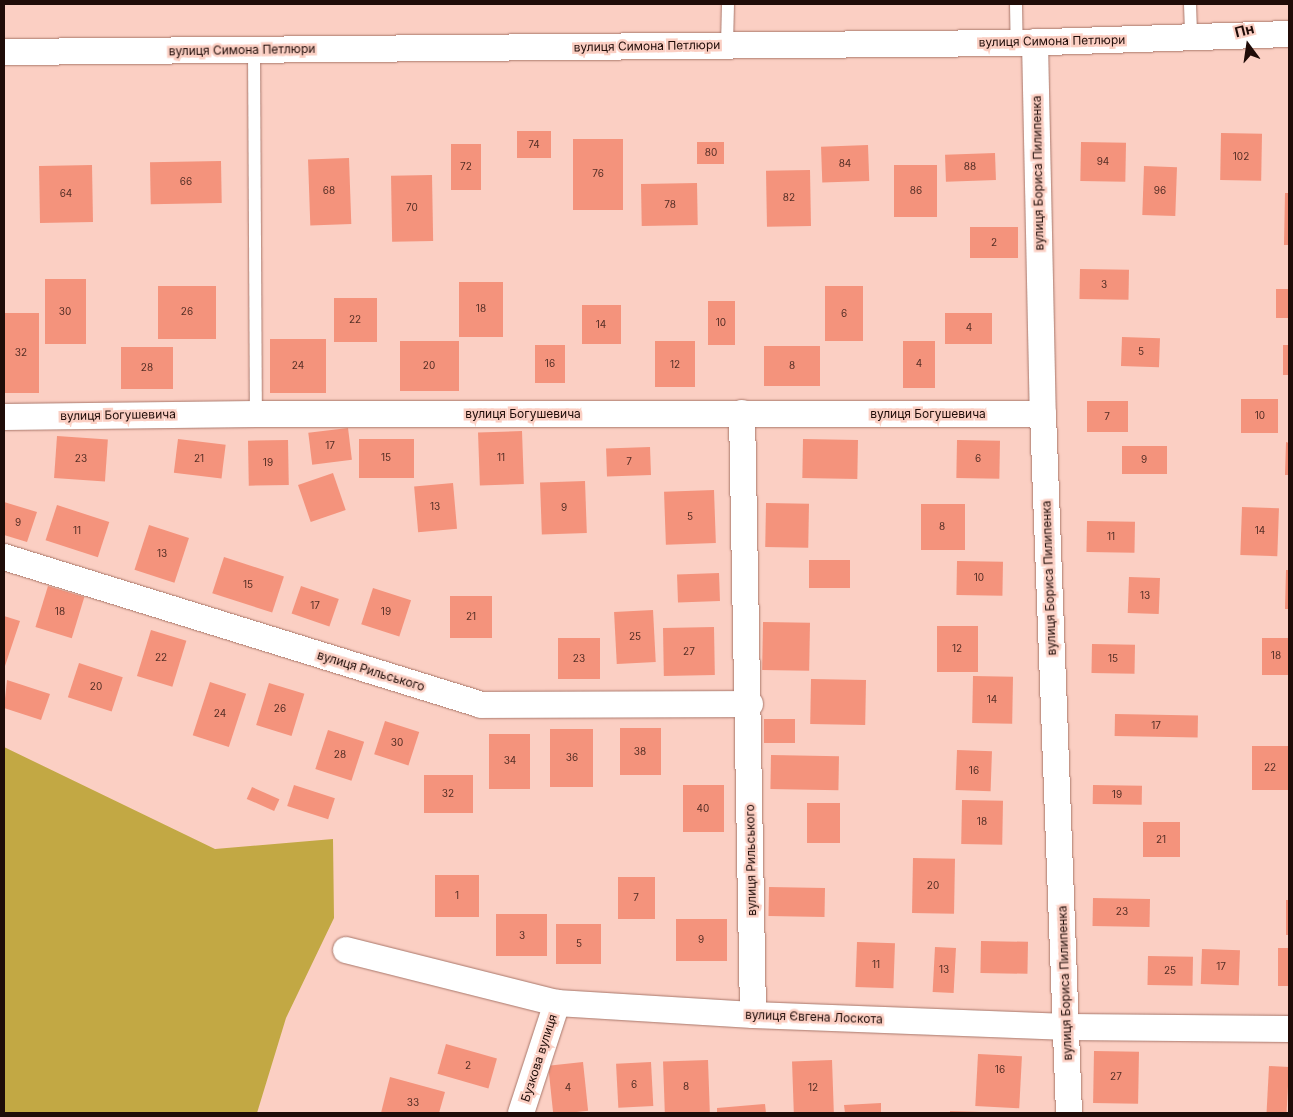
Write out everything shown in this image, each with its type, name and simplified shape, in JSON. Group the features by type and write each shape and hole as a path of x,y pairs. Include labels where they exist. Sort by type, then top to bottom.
{"street":[{"name":"вулиця Симона Петлюри","path":"4,52 1026,42 1289,34"},
{"name":"вулиця Бориса Пилипенка","path":"1026,42 1068,1027 1069,1113"},
{"name":"вулиця Богушевича","path":"4,417 256,414 1043,414"},
{"name":"вулиця Рильського","path":"742,414 750,704 753,1015"},
{"name":"вулиця Рильського","path":"4,557 481,705 750,704"},
{"name":"вулиця Євгена Лоскота","path":"346,950 557,1003 753,1015 1068,1027 1289,1029"},
{"name":"Бузкова вулиця","path":"521,1113 557,1003"}],"lane":[{"path":"727,45 728,4"},
{"path":"1016,4 1026,42"},
{"path":"1190,4 1191,37"},
{"path":"254,50 256,414"}],"shaded area":[{"path":"4,747 215,849 333,839 334,918 286,1018 257,1113 4,1113"}],"building":[{"path":"517,131 551,131 551,158 517,158"},
{"path":"1221,133 1262,134 1261,181 1220,180"},
{"path":"573,139 623,139 623,210 573,210"},
{"path":"697,142 724,142 724,164 697,164"},
{"path":"1081,142 1126,143 1125,182 1080,181"},
{"path":"451,144 481,144 481,190 451,190"},
{"path":"868,145 869,181 822,183 821,147"},
{"path":"995,153 996,180 946,182 945,155"},
{"path":"349,158 351,224 310,225 308,159"},
{"path":"221,161 222,203 151,204 150,162"},
{"path":"92,165 93,222 40,223 39,166"},
{"path":"894,165 937,165 937,217 894,217"},
{"path":"1144,166 1177,167 1175,216 1142,215"},
{"path":"810,170 811,226 767,227 766,171"},
{"path":"432,175 433,241 392,242 391,176"},
{"path":"697,183 698,225 642,226 641,184"},
{"path":"1285,193 1289,193 1289,245 1284,245"},
{"path":"970,227 1018,227 1018,258 970,258"},
{"path":"1080,269 1129,270 1128,300 1079,299"},
{"path":"45,279 86,279 86,344 45,344"},
{"path":"459,282 503,282 503,337 459,337"},
{"path":"158,286 216,286 216,339 158,339"},
{"path":"825,286 863,286 863,341 825,341"},
{"path":"1276,289 1289,289 1289,318 1276,318"},
{"path":"334,298 377,298 377,342 334,342"},
{"path":"708,301 735,301 735,345 708,345"},
{"path":"582,305 621,305 621,344 582,344"},
{"path":"4,313 39,313 39,393 4,393"},
{"path":"945,313 992,313 992,344 945,344"},
{"path":"1122,337 1160,338 1159,367 1121,366"},
{"path":"270,339 326,339 326,393 270,393"},
{"path":"400,341 459,341 459,391 400,391"},
{"path":"655,341 695,341 695,387 655,387"},
{"path":"903,341 935,341 935,388 903,388"},
{"path":"535,345 565,345 565,383 535,383"},
{"path":"1283,345 1289,345 1289,375 1283,375"},
{"path":"764,346 820,346 820,386 764,386"},
{"path":"121,347 173,347 173,389 121,389"},
{"path":"1241,399 1278,399 1278,433 1241,433"},
{"path":"1087,401 1128,401 1128,432 1087,432"},
{"path":"348,428 352,460 312,465 308,433"},
{"path":"522,431 524,484 480,486 478,433"},
{"path":"57,436 108,440 105,481 54,478"},
{"path":"178,439 226,445 221,479 174,473"},
{"path":"359,439 414,439 414,478 359,478"},
{"path":"803,439 858,440 857,479 802,478"},
{"path":"288,440 289,485 249,486 248,441"},
{"path":"957,440 1000,441 999,479 956,478"},
{"path":"1286,442 1289,443 1289,475 1285,475"},
{"path":"1122,446 1167,446 1167,474 1122,474"},
{"path":"650,447 651,475 607,477 606,449"},
{"path":"333,473 346,510 311,522 298,485"},
{"path":"585,481 587,533 542,535 540,483"},
{"path":"453,483 457,529 418,532 414,486"},
{"path":"714,490 716,543 666,545 664,492"},
{"path":"4,502 37,512 27,542 4,535"},
{"path":"766,503 809,504 808,548 765,547"},
{"path":"921,504 965,504 965,550 921,550"},
{"path":"57,505 109,522 98,557 46,540"},
{"path":"1242,507 1279,508 1277,556 1240,555"},
{"path":"1087,521 1135,522 1134,553 1086,552"},
{"path":"149,525 189,538 174,583 134,570"},
{"path":"224,557 284,576 272,613 212,593"},
{"path":"809,560 850,560 850,588 809,588"},
{"path":"957,561 1003,562 1002,596 956,595"},
{"path":"1286,570 1289,570 1289,609 1285,609"},
{"path":"719,573 720,601 678,602 677,574"},
{"path":"1129,577 1160,578 1159,614 1128,613"},
{"path":"48,586 84,597 72,638 35,627"},
{"path":"301,586 339,599 329,626 292,613"},
{"path":"373,588 411,600 399,637 361,624"},
{"path":"450,596 492,596 492,638 450,638"},
{"path":"653,610 656,662 617,664 614,612"},
{"path":"4,616 20,621 4,669"},
{"path":"763,622 810,623 809,671 762,670"},
{"path":"937,626 978,626 978,672 937,672"},
{"path":"714,627 715,675 664,676 663,628"},
{"path":"151,630 186,641 172,687 137,676"},
{"path":"558,638 600,638 600,679 558,679"},
{"path":"1262,638 1289,638 1289,675 1262,675"},
{"path":"1092,644 1135,645 1134,674 1091,673"},
{"path":"79,663 123,677 112,711 68,697"},
{"path":"973,676 1013,677 1012,724 972,723"},
{"path":"811,679 866,680 865,725 810,724"},
{"path":"7,680 50,694 41,720 4,708"},
{"path":"210,682 246,694 229,747 193,735"},
{"path":"269,683 304,694 292,736 256,725"},
{"path":"1115,714 1198,715 1198,737 1115,736"},
{"path":"764,719 795,719 795,743 764,743"},
{"path":"385,721 419,732 408,765 374,754"},
{"path":"620,728 661,728 661,775 620,775"},
{"path":"550,729 593,729 593,787 550,787"},
{"path":"328,730 364,742 351,781 315,769"},
{"path":"489,734 530,734 530,789 489,789"},
{"path":"1252,746 1289,746 1289,790 1252,790"},
{"path":"957,750 992,751 991,791 956,790"},
{"path":"771,755 839,756 838,790 770,789"},
{"path":"424,775 473,775 473,813 424,813"},
{"path":"294,785 335,798 328,819 287,806"},
{"path":"683,785 724,785 724,832 683,832"},
{"path":"1093,785 1142,786 1142,805 1093,804"},
{"path":"252,787 279,799 274,811 247,799"},
{"path":"962,800 1003,801 1002,845 961,844"},
{"path":"807,803 840,803 840,843 807,843"},
{"path":"1143,822 1180,822 1180,857 1143,857"},
{"path":"913,858 955,859 954,914 912,913"},
{"path":"435,875 479,875 479,917 435,917"},
{"path":"618,877 655,877 655,919 618,919"},
{"path":"769,887 825,888 824,917 768,916"},
{"path":"1093,898 1150,899 1150,927 1093,926"},
{"path":"1286,900 1289,900 1289,935 1286,935"},
{"path":"496,914 547,914 547,956 496,956"},
{"path":"676,919 727,919 727,961 676,961"},
{"path":"556,924 601,924 601,964 556,964"},
{"path":"981,941 1028,942 1027,974 980,973"},
{"path":"857,942 895,943 893,988 855,987"},
{"path":"935,947 956,948 954,993 933,992"},
{"path":"1278,948 1289,948 1289,986 1278,986"},
{"path":"1202,949 1240,950 1239,985 1201,984"},
{"path":"1148,956 1193,957 1192,986 1147,985"},
{"path":"446,1044 497,1059 488,1088 437,1074"},
{"path":"1094,1051 1139,1052 1138,1104 1093,1103"},
{"path":"978,1054 1022,1056 1019,1108 975,1106"},
{"path":"708,1060 710,1113 665,1113 663,1062"},
{"path":"832,1060 834,1113 794,1113 792,1061"},
{"path":"583,1062 588,1111 553,1113 548,1066"},
{"path":"651,1062 653,1106 618,1108 616,1064"},
{"path":"1269,1066 1289,1067 1287,1113 1267,1112"},
{"path":"390,1077 445,1092 439,1113 381,1113"},
{"path":"881,1103 881,1113 845,1113 844,1105"},
{"path":"765,1104 766,1113 717,1113 717,1108"},
{"path":"950,1111 982,1112 982,1113 950,1113"}]}
